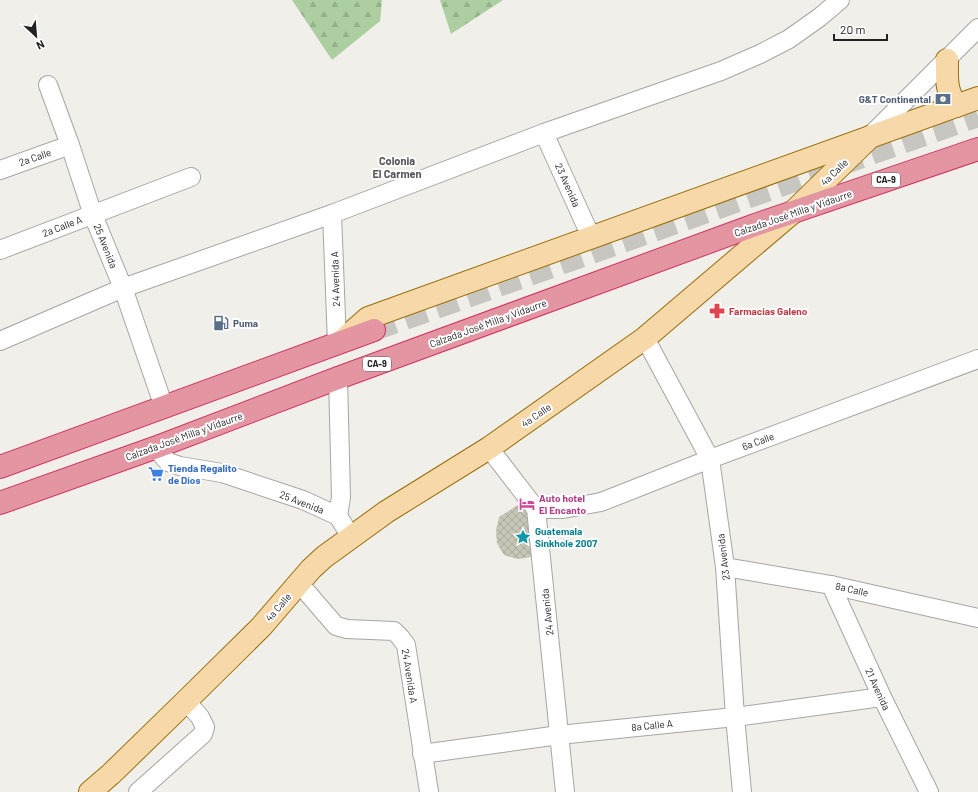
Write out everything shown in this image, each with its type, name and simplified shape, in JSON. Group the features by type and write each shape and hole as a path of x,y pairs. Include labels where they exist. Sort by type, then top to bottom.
{"highway":[{"name":"Calzada José Milla y Vidaurre","path":"0,503 157,447 338,378 793,212 978,149"},
{"path":"0,467 374,330"}],"main road":[{"path":"947,60 950,96 957,106"},
{"path":"340,342 368,318 978,98"},
{"name":"4a Calle","path":"90,792 111,774 261,626 311,569 351,537 386,512 490,448 645,338 793,212 870,137"}],"street":[{"path":"0,341 123,288 332,214 544,133 721,70 760,54 789,39 820,17 840,0"},
{"name":"4a Calle","path":"870,137 978,28"},
{"name":"25 Avenida","path":"48,85 93,215 123,288 164,407"},
{"name":"23 Avenida","path":"544,133 592,237"},
{"name":"2a Calle","path":"0,170 70,146"},
{"name":"2a Calle A","path":"0,250 191,178"},
{"name":"24 Avenida A","path":"332,214 340,342"},
{"name":"23 Avenida","path":"645,338 710,459 724,567 742,792"},
{"name":"6a Calle","path":"536,509 563,509 600,502 710,459 978,359"},
{"path":"338,378 342,497 338,516 351,537"},
{"name":"25 Avenida","path":"157,447 160,454 168,462 180,466 222,473 303,500 338,516"},
{"path":"490,448 536,509"},
{"name":"24 Avenida","path":"536,509 565,792"},
{"name":"8a Calle","path":"724,567 831,584 978,618"},
{"name":"24 Avenida A","path":"299,583 336,626 347,629 394,631 406,645 429,792"},
{"name":"21 Avenida","path":"831,584 882,697 929,792"},
{"name":"8a Calle A","path":"422,754 559,735 735,717 882,697"},
{"path":"138,792 203,734 205,727 200,717 186,701"}],"shaded area":[{"name":"Guatemala Sinkhole 2007","path":"518,505 529,506 543,516 549,530 548,547 536,556 518,559 504,555 497,543 496,531 499,517"}],"green space":[{"path":"292,0 382,0 380,21 332,60"},
{"path":"440,0 503,0 451,34"}],"tunnel":[{"path":"374,330 978,116"}],"place":[{"name":"G&T Continental","path":"943,99"},
{"name":"Farmacias Galeno","path":"717,311"},
{"name":"Puma","path":"221,323"},
{"name":"Tienda Regalito de Dios","path":"156,474"},
{"name":"Auto hotel El Encanto","path":"527,504"},
{"name":"Guatemala Sinkhole 2007","path":"523,537"}],"district":[{"name":"Colonia El Carmen","path":"397,167"}]}
